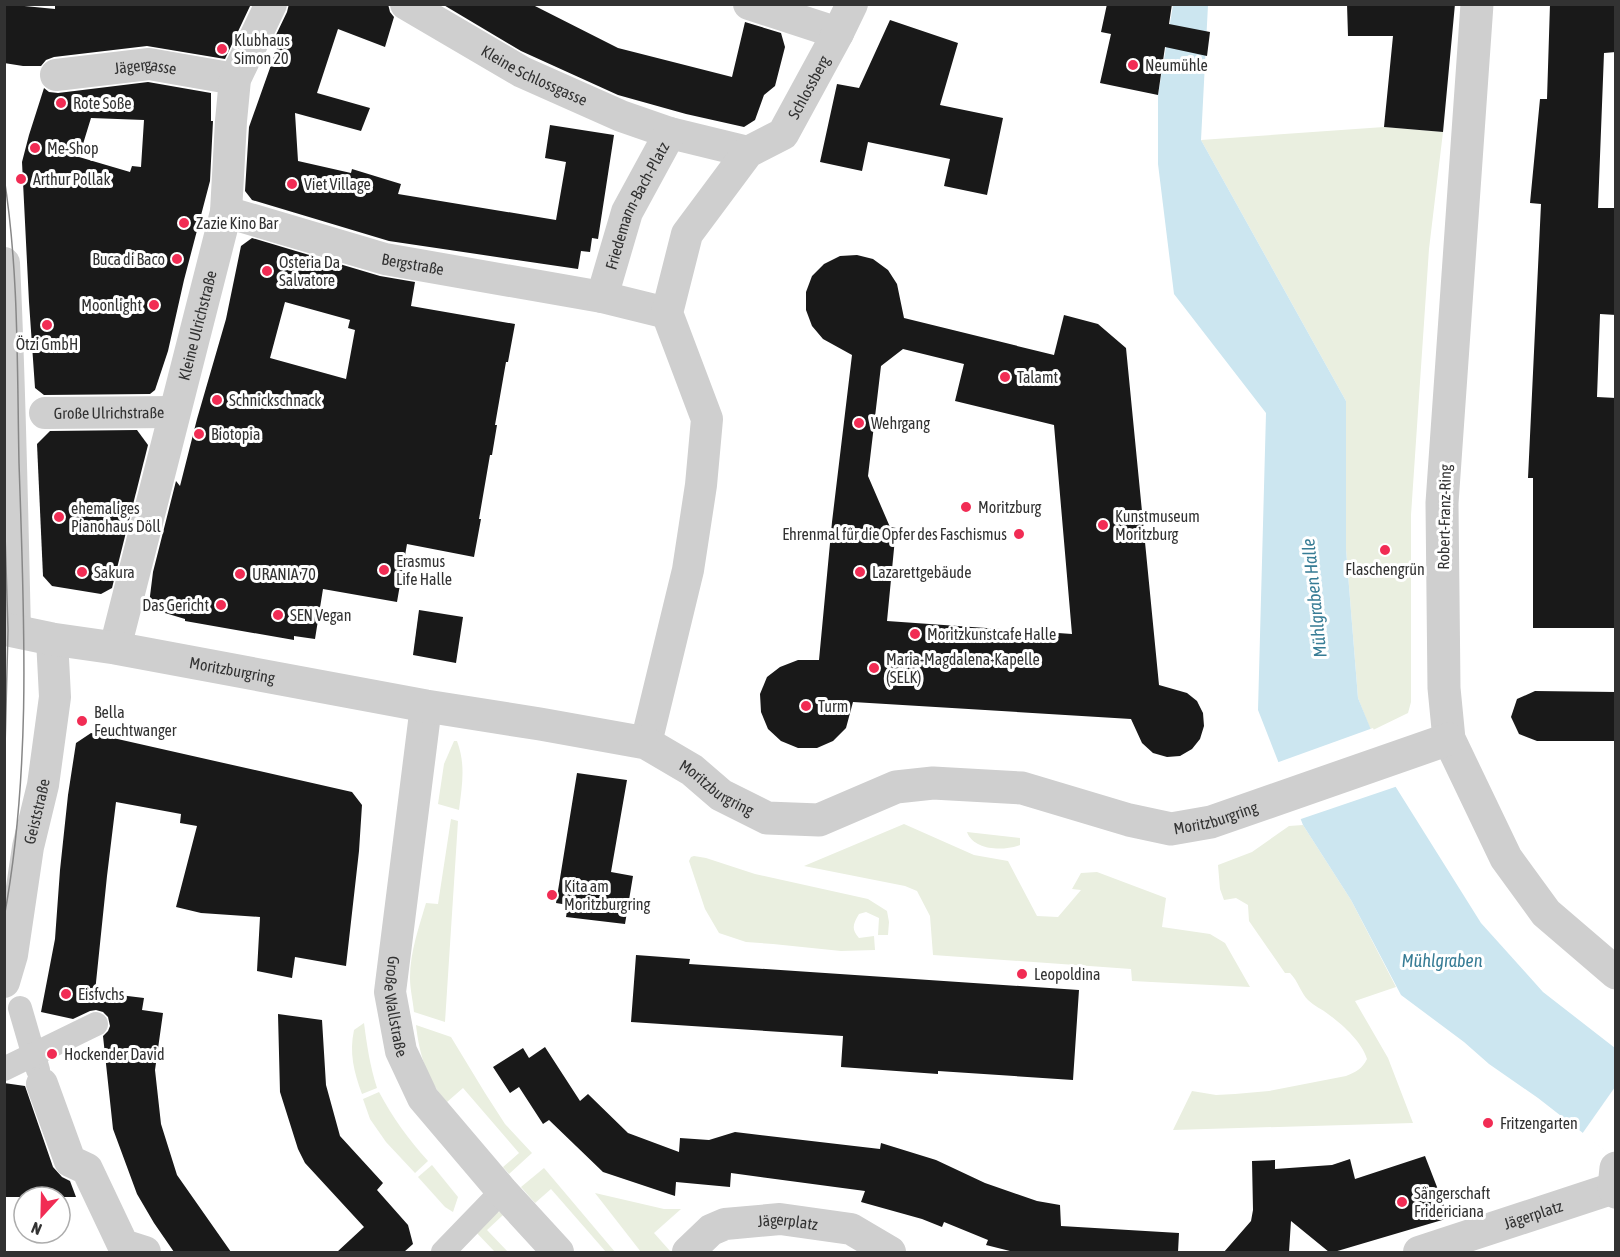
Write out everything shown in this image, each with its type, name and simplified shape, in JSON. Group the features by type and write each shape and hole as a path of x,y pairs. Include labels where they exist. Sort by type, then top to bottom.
{"street":[{"name":"Kleine Ulrichstraße","path":"115,648 226,212 235,80 271,4"},
{"name":"Kleine Schlossgasse","path":"406,4 522,72 621,116 670,133"},
{"path":"749,4 838,33"},
{"name":"Schlossberg","path":"748,152 783,134 852,4"},
{"name":"Robert-Franz-Ring","path":"1477,4 1442,503 1444,688 1449,740 1506,858 1546,914 1616,974"},
{"name":"Jägergasse","path":"56,75 148,64 235,80"},
{"name":"Friedemann-Bach-Platz","path":"602,297 627,212 670,133 748,152"},
{"path":"646,743 688,570 701,485 706,418 667,313 687,234 748,152"},
{"name":"Bergstraße","path":"226,212 385,259 602,297"},
{"path":"4,263 10,373 10,630"},
{"path":"602,297 667,313"},
{"name":"Große Ulrichstraße","path":"45,413 174,412"},
{"name":"Moritzburgring","path":"10,630 426,706 646,743 692,770 721,795 767,818 819,820 896,787 933,783 1022,788 1129,820 1170,829 1211,822 1449,740"},
{"name":"Geiststraße","path":"12,995 12,955 28,847 43,785 55,697 52,639"},
{"name":"Große Wallstraße","path":"426,706 390,992 401,1051 423,1098 502,1191 558,1252"},
{"path":"12,995 70,1161 87,1169 123,1245 145,1252"},
{"path":"4,1070 38,1070 96,1024"},
{"name":"Jägerplatz","path":"1419,1252 1615,1179"},
{"path":"443,1252 502,1191"},
{"name":"Jägerplatz","path":"687,1252 711,1230 725,1224 780,1219 851,1229 890,1252"}],"shaded area":[{"path":"1384,127 1443,132 1429,249 1411,515 1411,702 1408,713 1371,731 1358,698 1346,549 1346,401 1201,140"},
{"path":"454,741 457,741 460,750 462,767 459,810 438,804 444,764"},
{"path":"451,819 458,821 445,1022 414,1012 410,968 426,903 438,904"},
{"path":"904,824 974,855 1008,861 1037,916 1058,917 1081,890 1072,889 1081,873 1097,872 1166,898 1162,927 1210,934 1225,943 1250,987 1132,981 1131,969 933,955 930,916 917,891 905,886 804,866"},
{"path":"1303,825 1351,900 1396,987 1355,1001 1388,1058 1413,1123 1173,1130 1192,1091 1216,1095 1269,1091 1346,1076 1358,1070 1367,1059 1361,1046 1351,1034 1308,1000 1293,976 1285,973 1249,921 1248,905 1236,898 1224,900 1220,889 1218,865 1252,852 1289,826"},
{"path":"967,832 1020,838 1020,845 990,848 976,843"},
{"path":"694,856 755,874 868,899 887,911 888,935 878,935 879,918 866,912 859,914 854,929 859,938 874,936 875,950 841,951 746,942 719,933 705,909 689,861"},
{"path":"364,1023 377,1088 362,1094 355,1070 352,1047 354,1030"},
{"path":"416,1025 451,1037 505,1124 532,1153 509,1174 503,1167 519,1153 463,1088 447,1102 440,1094 425,1066"},
{"path":"379,1092 401,1128 428,1161 415,1173 386,1142 370,1119 363,1099"},
{"path":"432,1165 458,1197 453,1212 445,1207 418,1177"},
{"path":"544,1168 615,1252 606,1252 551,1189 535,1203 521,1187"},
{"path":"595,1193 664,1209 681,1209 654,1233 670,1251 641,1252"},
{"path":"500,1212 503,1215 487,1230 508,1252 495,1252 474,1230 487,1214"}],"water":[{"name":"Mühlgraben","path":"1173,5 1208,5 1201,140 1346,401 1346,549 1358,698 1392,781 1481,923 1543,992 1615,1048 1615,1158 1401,995 1351,900 1303,825 1258,710 1266,413 1174,294 1158,164 1158,95"}],"pier":[{"path":"1373,728 1398,786 1298,820 1276,763"},
{"path":"1615,1087 1615,1158 1582,1134"}],"building":[{"path":"4,4 55,9 55,4 251,4 225,59 147,46 54,57 46,60 41,66 23,66 4,63"},
{"path":"289,4 388,4 394,17 385,47 338,29 317,93 370,108 361,131 295,113 298,161 351,173 352,169 401,184 398,194 556,220 566,162 545,158 550,125 614,135 598,239 592,238 590,252 581,251 578,269 389,241 252,200 245,191 249,127 282,34 275,37"},
{"path":"442,4 531,4 618,48 732,77 745,22 781,33 785,47 775,86 764,95 755,120 744,127 618,95 521,51"},
{"name":"Neumühle","path":"1107,4 1172,4 1169,24 1210,32 1207,56 1165,47 1158,95 1100,83 1111,34 1101,32"},
{"path":"1347,4 1455,4 1443,132 1384,127 1393,36 1348,36"},
{"path":"1550,4 1616,4 1616,52 1604,53 1598,208 1616,208 1616,315 1600,314 1597,397 1616,398 1616,628 1533,628 1533,478 1528,478 1541,204 1530,203 1540,99 1547,99"},
{"path":"890,20 958,43 940,105 1003,118 987,195 944,186 950,159 868,142 862,171 820,162 837,84 859,88"},
{"path":"148,82 211,93 211,121 213,121 210,181 168,351 155,390 150,394 44,395 35,388 22,162 44,88 49,92 58,93","holes":["91,118 144,120 141,167 132,166 130,172 79,157"]},
{"path":"252,238 380,276 415,282 411,306 515,324 508,362 506,362 474,557 407,544 397,602 323,589 315,639 294,636 294,640 185,621 185,619 155,610 149,604 153,572 176,481 180,486 226,319 241,246","holes":["285,302 350,320 348,328 355,330 346,379 270,358"]},
{"path":"857,255 873,259 888,270 897,284 904,318 1054,355 1064,315 1098,324 1126,348 1159,685 1187,693 1197,701 1203,713 1204,726 1200,739 1192,749 1180,756 1167,757 1153,753 1142,743 1131,719 853,702 846,728 833,741 817,748 798,748 781,741 768,729 761,712 760,694 767,677 780,667 798,660 819,660 832,522 852,355 823,339 812,326 806,310 806,292 812,276 824,264 840,256","holes":["903,349 964,364 955,401 1054,425 1072,634 887,621 896,528 890,527 868,476 881,366"]},
{"name":"ehemaliges Pianohaus Döll","path":"137,430 148,445 112,588 101,594 52,586 43,576 37,444 50,431"},
{"path":"419,610 463,617 456,663 413,655"},
{"path":"1535,691 1616,692 1616,741 1537,741 1519,734 1511,717 1517,699"},
{"path":"91,733 352,792 362,805 346,966 295,957 292,978 257,971 260,917 201,913 176,907 197,826 180,823 181,814 116,802 95,992 144,998 142,1010 163,1013 155,1070 161,1124 177,1175 231,1252 174,1252 137,1194 113,1129 103,1036 110,1026 108,1017 96,1010 73,1019 41,1012 55,939 68,795 76,743"},
{"path":"577,773 627,780 611,872 633,876 625,924 566,917 568,905 556,903"},
{"path":"636,955 690,959 689,964 1079,990 1073,1080 841,1067 843,1036 631,1022"},
{"path":"278,1014 322,1020 326,1085 340,1136 383,1183 377,1190 408,1225 413,1244 404,1252 337,1252 364,1227 305,1163 298,1149 280,1092"},
{"path":"545,1047 580,1101 588,1094 628,1133 679,1152 680,1138 709,1140 735,1132 880,1149 881,1143 936,1160 985,1183 1037,1201 1060,1205 1061,1226 1179,1233 1178,1252 1014,1252 986,1245 988,1240 944,1222 942,1227 861,1202 865,1191 731,1173 730,1187 676,1182 675,1196 603,1172 549,1120 543,1124 519,1087 510,1093 493,1067 523,1048 529,1058"},
{"path":"4,1083 25,1086 53,1167 62,1177 70,1181 72,1185 12,1185 12,1197 4,1197"},
{"path":"1425,1156 1449,1218 1334,1252 1329,1252 1291,1221 1289,1252 1224,1252 1251,1221 1253,1210 1252,1161 1275,1160 1275,1169 1332,1165 1350,1159 1355,1179"}],"tram line":[{"path":"4,177 9,212 16,320 24,634 19,805 4,918"},
{"path":"4,501 8,630 4,788"}],"place":[{"name":"Klubhaus Simon 20","path":"222,49"},
{"name":"Neumühle","path":"1133,65"},
{"name":"Rote Soße","path":"61,103"},
{"name":"Me-Shop","path":"35,148"},
{"name":"Arthur Pollak","path":"21,179"},
{"name":"Viet Village","path":"292,184"},
{"name":"Zazie Kino Bar","path":"184,223"},
{"name":"Buca di Baco","path":"177,259"},
{"name":"Osteria Da Salvatore","path":"267,271"},
{"name":"Moonlight","path":"154,305"},
{"name":"Ötzi GmbH","path":"47,325"},
{"name":"Talamt","path":"1005,377"},
{"name":"Schnickschnack","path":"217,400"},
{"name":"Wehrgang","path":"859,423"},
{"name":"Biotopia","path":"199,434"},
{"name":"Moritzburg","path":"966,507"},
{"name":"ehemaliges Pianohaus Döll","path":"59,517"},
{"name":"Kunstmuseum Moritzburg","path":"1103,525"},
{"name":"Ehrenmal für die Opfer des Faschismus","path":"1019,534"},
{"name":"Flaschengrün","path":"1385,550"},
{"name":"Erasmus Life Halle","path":"384,570"},
{"name":"Sakura","path":"82,572"},
{"name":"Lazarettgebäude","path":"860,572"},
{"name":"URANIA 70","path":"240,574"},
{"name":"Das Gericht","path":"221,605"},
{"name":"SEN Vegan","path":"278,615"},
{"name":"Moritzkunstcafe Halle","path":"915,634"},
{"name":"Maria-Magdalena-Kapelle (SELK)","path":"874,668"},
{"name":"Turm","path":"806,706"},
{"name":"Bella Feuchtwanger","path":"82,721"},
{"name":"Kita am Moritzburgring","path":"552,895"},
{"name":"Leopoldina","path":"1022,974"},
{"name":"Eisfvchs","path":"66,994"},
{"name":"Hockender David","path":"52,1054"},
{"name":"Fritzengarten","path":"1488,1123"},
{"name":"Sängerschaft Fridericiana","path":"1402,1202"}],"water label":[{"name":"Mühlgraben Halle","path":"1314,598"}]}
